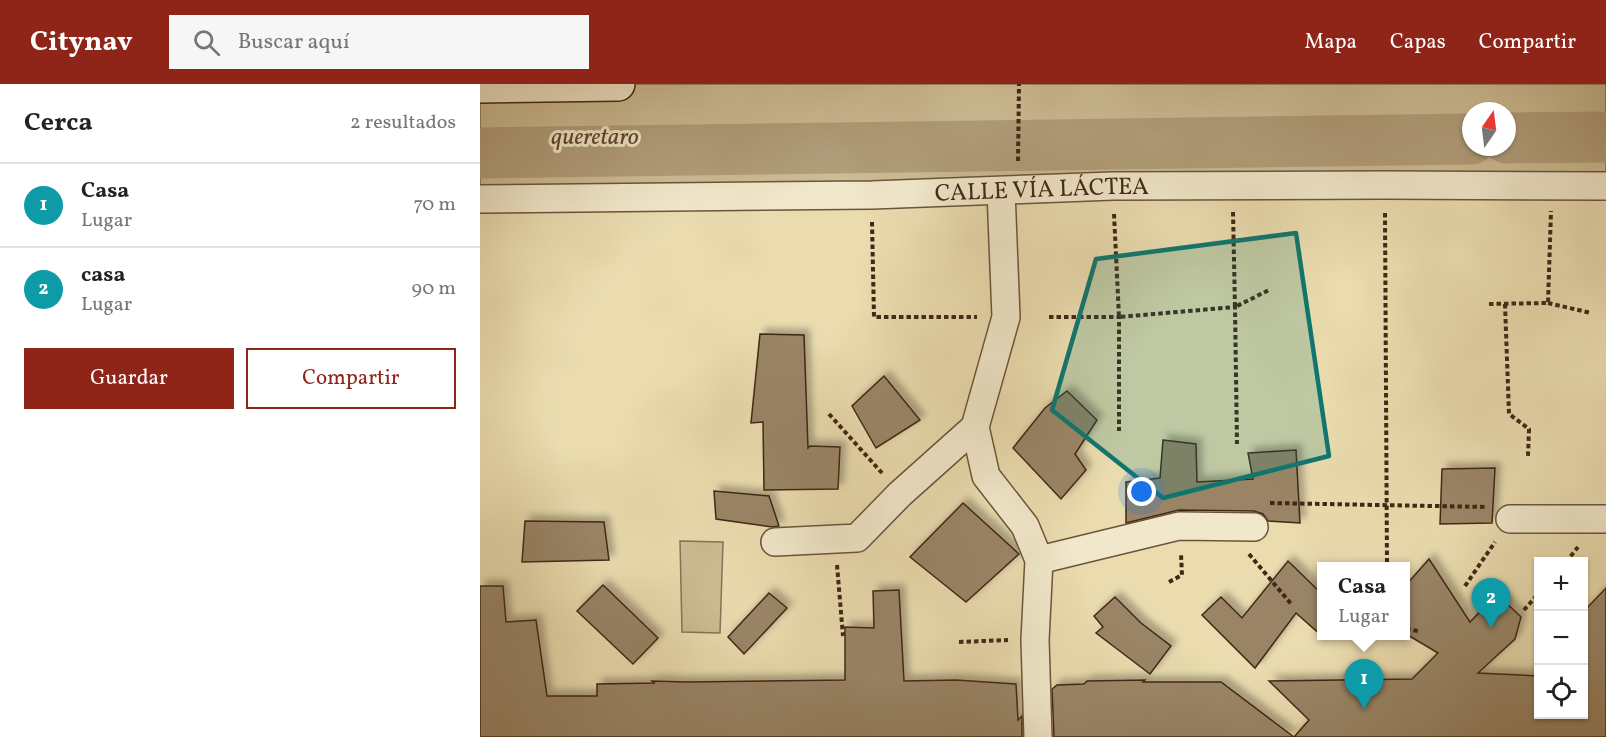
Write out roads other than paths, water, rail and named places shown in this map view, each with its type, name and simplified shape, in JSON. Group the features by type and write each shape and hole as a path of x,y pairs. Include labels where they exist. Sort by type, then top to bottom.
{"street":[{"path":"480,86 618,84"},
{"name":"CALLE VÍA LÁCTEA","path":"480,199 872,195 1113,186 1606,186"},
{"path":"1001,191 1006,317 975,427 986,476 1025,526 1039,560 1035,640 1038,737"},
{"path":"775,542 857,538 900,494 975,427"},
{"path":"1510,519 1606,519"},
{"path":"1039,560 1179,526 1254,526"}],"waterway":[{"path":"1516,138 1606,137"},
{"path":"480,153 1462,139"}],"place":[{"name":"casa","path":"1491,628"},
{"name":"Casa","path":"1364,709"}],"park label":[{"name":"queretaro","path":"595,136"}]}
